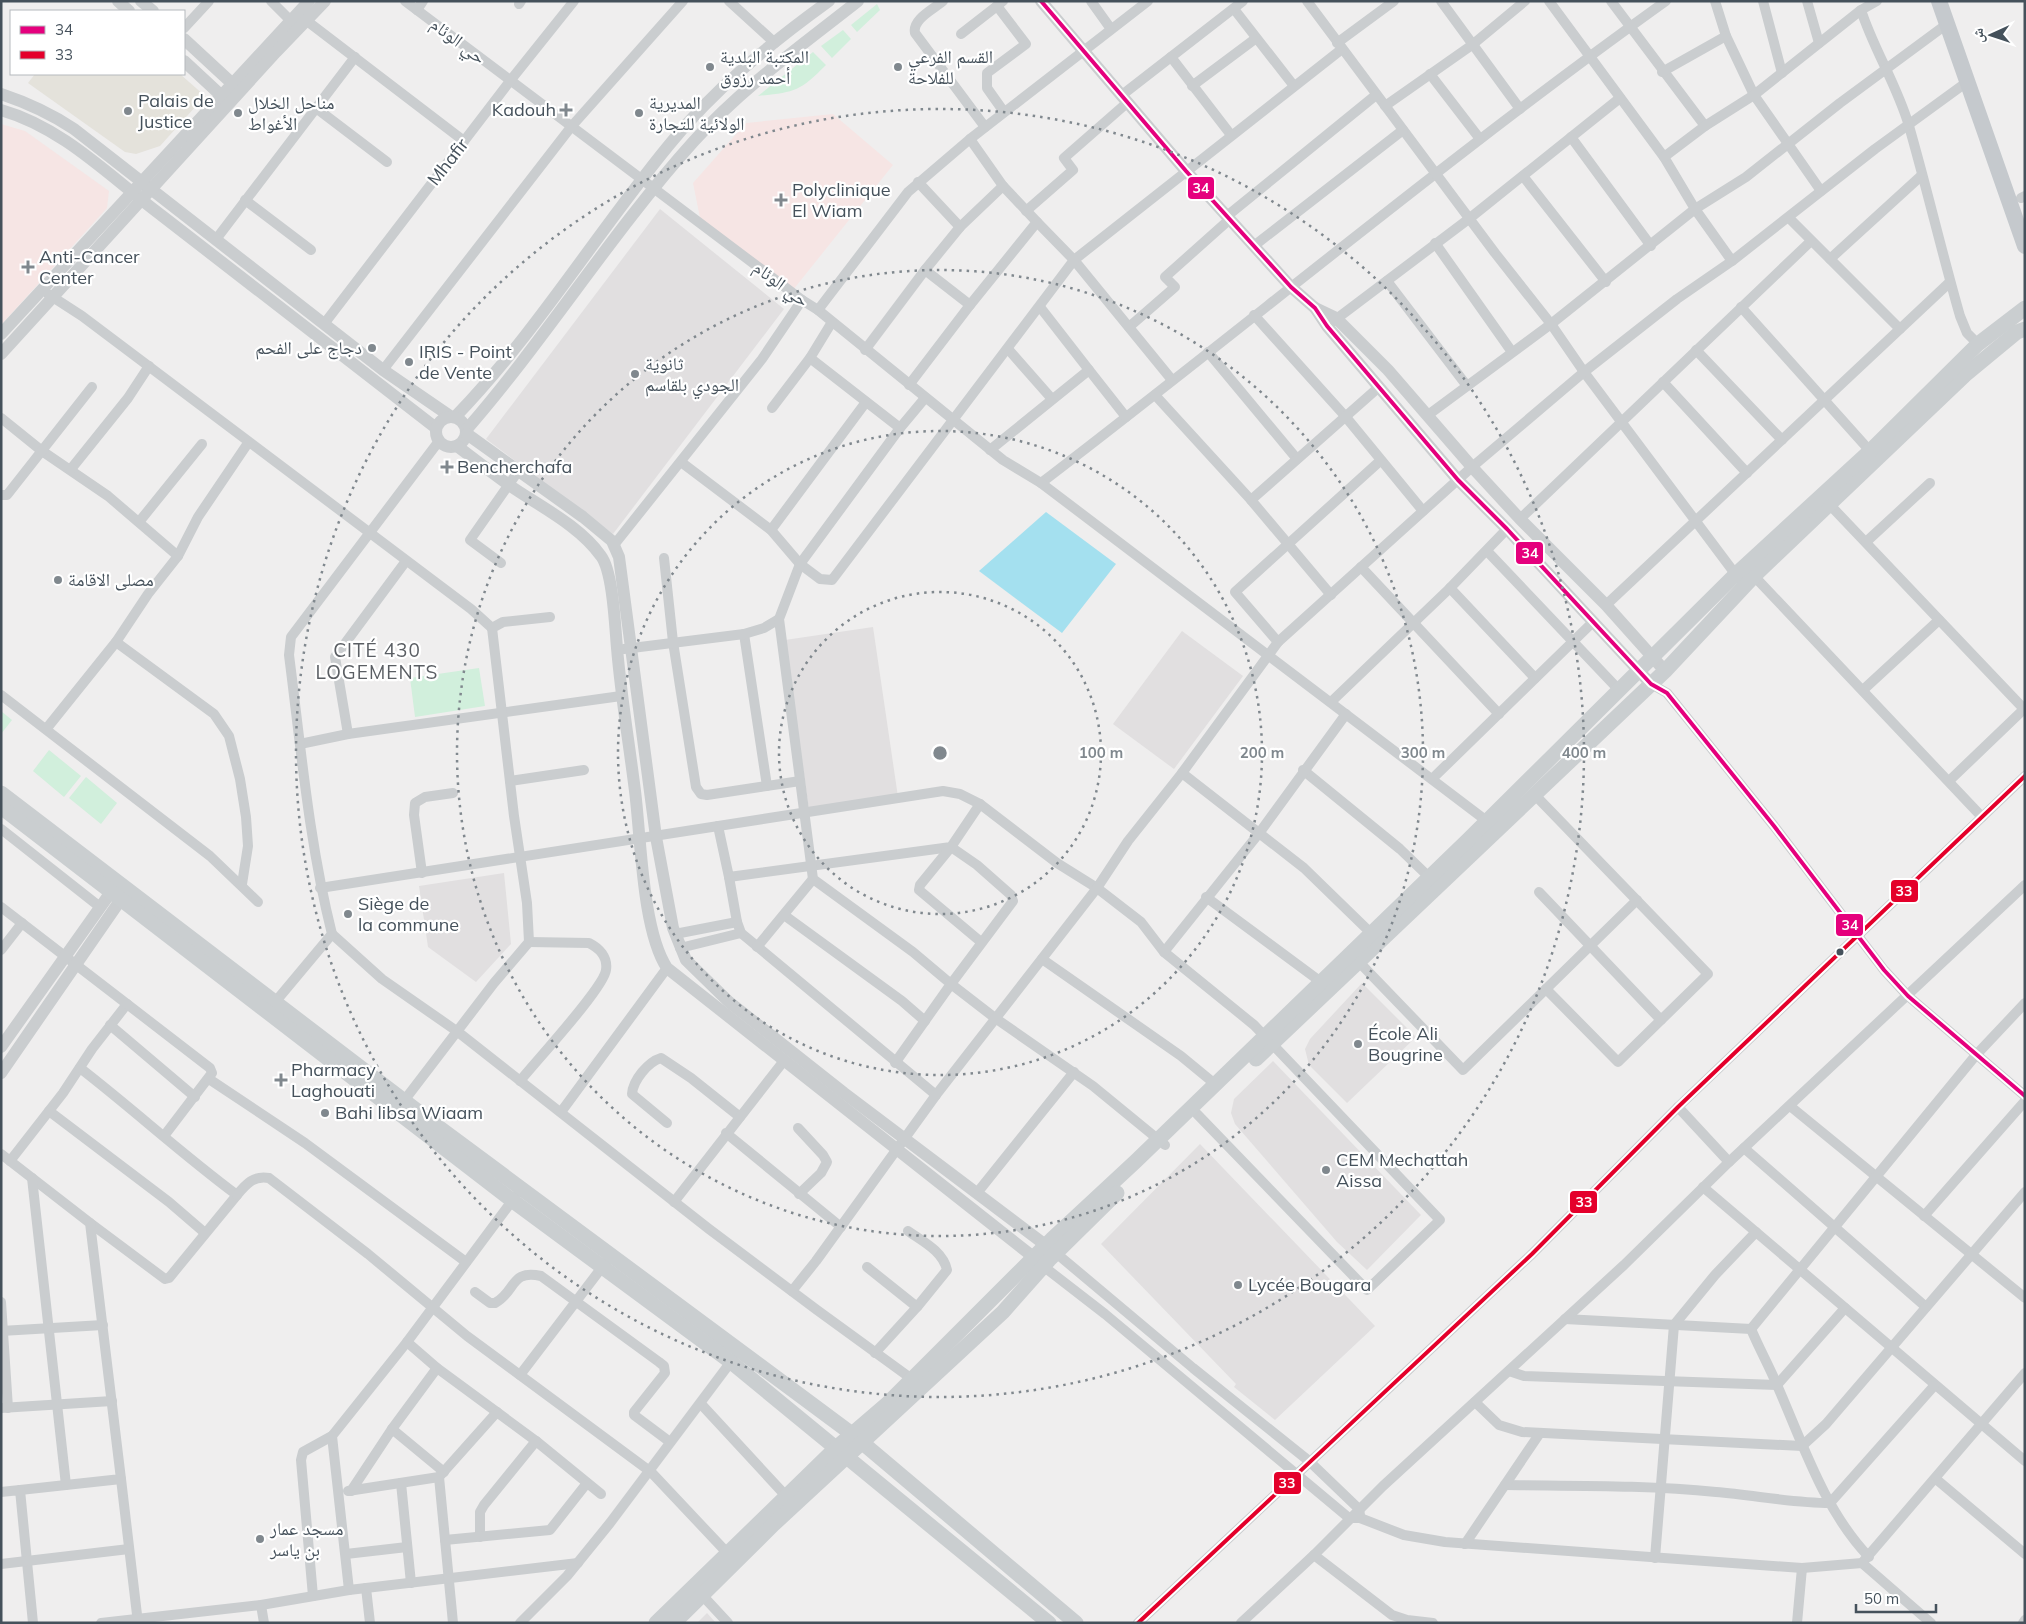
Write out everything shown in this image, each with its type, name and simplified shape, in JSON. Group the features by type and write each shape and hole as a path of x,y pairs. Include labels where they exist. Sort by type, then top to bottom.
{"main road":[{"path":"1947,9 1967,82 2025,246"},
{"path":"1947,9 2024,201"},
{"path":"656,1623 774,1524 843,1452 1162,1142 1215,1084 1358,961 1375,937 1429,877 1492,825 1534,794 1665,671 1745,579 1870,450 1978,344 2025,308"},
{"path":"1162,1142 1198,1114 1321,982 1375,937 1492,825 1639,669 1830,505 1966,375 2017,332 2025,329"},
{"path":"1,793 9,808 120,890 517,1195 607,1260 735,1357 857,1439 1076,1623"},
{"path":"735,1357 843,1452 1049,1623"},
{"path":"674,1623 702,1596 786,1496 843,1452"}],"street":[{"path":"118,1 128,10"},
{"path":"141,1 152,10"},
{"path":"185,27 209,1"},
{"path":"271,1 290,20"},
{"path":"1,354 48,294 236,88 290,20 309,1"},
{"path":"236,88 307,21 325,1"},
{"name":"حي الوئام","path":"405,1 420,5 510,81 802,300 818,310 990,450 1017,470 1041,483 1492,825"},
{"name":"Mhafir","path":"324,324 510,81 574,1"},
{"path":"383,370 571,127 683,1"},
{"path":"729,1 775,43"},
{"path":"436,428 441,420 453,416 512,352 670,144 703,108 736,75 829,1"},
{"path":"457,446 653,189 694,141 737,98 783,58 858,1"},
{"path":"943,1 918,20 915,25 915,33 985,127"},
{"path":"1042,1 1082,51 1186,171 1291,287 1388,370 1520,519 1606,605 1665,671 1667,692"},
{"path":"1091,1 1112,29"},
{"path":"818,310 918,182 1004,112 1148,1"},
{"path":"1026,211 1073,170 1064,158 1170,57 1243,1"},
{"path":"1306,1 1551,324 1584,372 1696,520 1745,579 1863,690 1982,817"},
{"path":"682,462 771,530 800,564 820,578 832,580 1074,260 1294,86 1394,1"},
{"path":"1441,1 1520,109"},
{"path":"1385,106 1472,44 1525,1"},
{"path":"1549,1 1664,157 1695,210 1732,261"},
{"path":"1611,1 1662,72 1705,126"},
{"path":"1041,483 1480,139 1666,1"},
{"path":"1715,1 1726,36 1754,95 1820,191"},
{"path":"1763,1 1782,73"},
{"path":"1807,1 1819,43"},
{"path":"1664,157 1705,126 1754,95 1861,10 1877,1"},
{"path":"961,34 1000,4 1026,44 987,73 987,88 1004,112"},
{"path":"1234,8 1255,39 1294,86"},
{"path":"1428,415 1606,282 1695,210 1746,177 1887,67 1947,9"},
{"path":"1861,10 1867,29 1887,67 1909,126 1950,282 1967,333 1978,344"},
{"path":"307,21 464,141"},
{"path":"1662,72 1726,36"},
{"path":"1192,86 1255,39"},
{"path":"185,40 236,88"},
{"path":"217,238 355,57"},
{"path":"1170,57 1231,135"},
{"path":"185,62 226,99"},
{"path":"1430,74 1480,139"},
{"path":"792,1290 841,1227 994,1018 1097,888 1128,840 1182,773 1278,642 1472,467 1584,372 1677,299 1732,261 1789,218 1820,191 1967,82"},
{"path":"1,94 26,102 51,114 217,238 383,370 463,421 467,432 583,517 614,545 619,557 656,838 675,934 686,960 728,1002 1050,1249 1200,1374 1309,1461 1360,1514 1404,1535 1465,1544 1802,1568 1866,1560 2025,1373"},
{"path":"1129,327 1174,287 1165,277 1229,217 1376,95"},
{"path":"1331,322 1470,218 1620,98"},
{"path":"316,108 387,162"},
{"path":"1,110 20,116 61,138 436,428 439,441 447,447 457,446 509,485 557,517 593,546 603,557 607,570 621,696 650,916 656,945 667,968 783,1062 854,1115 896,1151 1105,1314 1349,1518"},
{"path":"1255,245 1403,130"},
{"path":"1571,136 1651,246"},
{"path":"970,139 1003,186 1074,260 1172,380"},
{"path":"1523,176 1606,282"},
{"path":"1830,259 1921,176"},
{"path":"918,182 960,227"},
{"path":"866,350 960,227 1003,186"},
{"path":"246,200 311,250"},
{"path":"1789,218 1900,329"},
{"path":"909,385 1036,222"},
{"path":"1520,519 1812,240"},
{"path":"1435,243 1512,352"},
{"path":"926,270 970,305"},
{"path":"1387,281 1467,386"},
{"path":"1606,605 1950,282"},
{"path":"1,334 48,294"},
{"path":"48,294 82,316 149,366 492,628 527,903 529,942 494,983 401,1105"},
{"path":"614,545 682,462 762,359 802,300"},
{"path":"1040,307 1126,417"},
{"path":"1742,307 1870,450"},
{"path":"1254,315 1345,416 1380,461 1423,511"},
{"path":"772,408 810,358 832,322"},
{"path":"1331,322 1379,387 1458,480 1507,529 1651,684 1667,692 1858,936 1908,996 2025,1096"},
{"path":"1008,349 1052,399"},
{"path":"1696,350 1782,440"},
{"path":"1208,352 1297,459"},
{"path":"810,358 900,428"},
{"path":"71,468 128,398 149,366"},
{"path":"990,450 1089,370"},
{"path":"1663,382 1747,473"},
{"path":"1,495 7,495 68,414 92,387"},
{"path":"1251,500 1379,387"},
{"path":"1155,395 1251,500 1331,595"},
{"path":"925,398 900,428 800,564 778,619 813,879 913,952 994,1018 1074,1072 1162,1142"},
{"path":"771,530 866,402"},
{"path":"1,418 42,451 71,468 108,496 178,556"},
{"path":"439,441 370,535 291,637 289,655 300,744 320,888 332,934 382,979 458,1032 674,1202 875,1353 917,1382"},
{"path":"46,728 116,642 148,594 178,556 198,517 248,443"},
{"path":"139,522 202,444"},
{"path":"1278,642 1235,592 1380,461"},
{"path":"501,563 470,540 519,470"},
{"path":"1866,542 1930,483"},
{"path":"1830,505 2024,709 1948,781"},
{"path":"1331,702 1450,588 1507,529"},
{"path":"1487,551 1619,690"},
{"path":"664,558 673,642 696,787 701,794 707,795 800,781"},
{"path":"348,734 335,657 406,561"},
{"path":"1360,567 1499,714"},
{"path":"1450,588 1536,678"},
{"path":"492,628 503,622 550,617"},
{"path":"617,650 744,634 764,628 778,619"},
{"path":"1863,690 1939,620"},
{"path":"1432,779 1593,622"},
{"path":"744,634 767,786"},
{"path":"116,642 214,714 229,736 240,779 246,817 248,846 242,884"},
{"path":"1,694 210,856 242,884 258,902"},
{"path":"300,744 348,734 621,696"},
{"path":"1164,952 1206,897 1260,832 1303,770 1346,714"},
{"path":"510,781 584,770"},
{"path":"1303,770 1400,849 1429,877"},
{"path":"1182,773 1304,868 1375,937"},
{"path":"1138,1623 1532,1254 1678,1107 2025,776"},
{"path":"320,888 640,838 656,838 718,826 943,791 960,794 980,804 1057,863 1097,888 1141,922 1164,952 1238,1010 1440,1220 1367,1290 1198,1114"},
{"path":"422,873 414,814 415,802 425,797 453,793"},
{"path":"1534,794 1708,974 1618,1062 1546,989"},
{"path":"980,804 951,847 920,885 919,890 981,942"},
{"path":"718,826 736,922 741,933 936,1095"},
{"path":"1,830 100,906"},
{"path":"729,877 951,847 1011,895 1013,901 981,942 895,1062"},
{"path":"757,948 813,879"},
{"path":"1241,1623 1314,1555 1349,1518 1360,1514 1475,1402 1646,1245 1729,1162 2025,886"},
{"path":"1,1047 100,906 120,890"},
{"path":"1,1073 75,966 120,890"},
{"path":"1539,892 1661,1020"},
{"path":"1206,897 1321,982"},
{"path":"1358,961 1463,1070 1637,900"},
{"path":"1,907 75,966 210,1068 212,1073 209,1079 164,1136"},
{"path":"784,915 902,1001 925,1021"},
{"path":"675,934 736,922"},
{"path":"1,950 22,923"},
{"path":"680,948 741,933"},
{"path":"271,1007 332,934"},
{"path":"520,1080 593,994 606,972 605,957 597,947 589,943 529,942"},
{"path":"1042,959 1181,1056 1215,1084"},
{"path":"561,1112 667,968"},
{"path":"1751,1329 1976,1055 2025,1003"},
{"path":"127,1004 110,1024 50,1110 5,1158 165,1279 169,1278 237,1195 254,1178 261,1176 269,1178 520,1375 651,1472 733,1558"},
{"path":"110,1024 195,1096"},
{"path":"667,1123 632,1094 632,1089 645,1068 653,1060 661,1058 691,1078 740,1117"},
{"path":"674,1202 783,1062"},
{"path":"80,1068 237,1195"},
{"path":"977,1193 1074,1072"},
{"path":"209,1079 305,1144 466,1262"},
{"path":"1924,1216 2025,1101"},
{"path":"1790,1106 2025,1298"},
{"path":"1678,1107 1729,1162"},
{"path":"50,1110 169,1202 205,1233"},
{"path":"798,1128 824,1154 827,1162 821,1173 799,1194"},
{"path":"726,1133 841,1227"},
{"path":"1744,1148 1926,1307"},
{"path":"32,1178 47,1329 66,1485"},
{"path":"1703,1187 1934,1386 2025,1461"},
{"path":"1475,1402 1499,1425 1522,1432 1802,1446 1826,1424 2025,1192"},
{"path":"313,1596 301,1460 303,1452 332,1436 433,1308 517,1195"},
{"path":"90,1223 137,1621"},
{"path":"875,1353 917,1307 947,1270 945,1261 937,1252 908,1231"},
{"path":"1655,1558 1674,1325 1715,1275 1756,1232"},
{"path":"520,1375 607,1260"},
{"path":"867,1268 917,1307"},
{"path":"475,1292 490,1303 495,1303 518,1278 529,1273 541,1276 664,1366 665,1373 661,1380 634,1412 634,1415 670,1442"},
{"path":"1,1302 5,1408 112,1400"},
{"path":"1777,1385 1845,1308"},
{"path":"1565,1319 1751,1329"},
{"path":"3,1331 103,1324"},
{"path":"1751,1329 1802,1446 1844,1528 1866,1560 1932,1623"},
{"path":"406,1342 437,1368 536,1441 601,1494"},
{"path":"520,1623 578,1563 651,1472 670,1442 701,1404 735,1357"},
{"path":"351,1491 392,1428 437,1368"},
{"path":"1509,1371 1524,1376 1777,1385"},
{"path":"1505,1485 1660,1488 1716,1492 1805,1503 1830,1503 1934,1386"},
{"path":"701,1404 786,1496"},
{"path":"339,1493 441,1475 497,1412"},
{"path":"392,1428 441,1475 452,1623"},
{"path":"1465,1544 1540,1434"},
{"path":"332,1436 349,1590"},
{"path":"480,1537 480,1512 484,1505 536,1441"},
{"path":"1,1492 121,1478"},
{"path":"1936,1479 2025,1554"},
{"path":"401,1483 410,1583"},
{"path":"445,1540 550,1530 587,1483"},
{"path":"20,1490 33,1623"},
{"path":"346,1554 407,1547"},
{"path":"1,1564 129,1549"},
{"path":"1314,1555 1392,1615 1408,1620 1433,1623"},
{"path":"101,1623 137,1621 349,1590 578,1563"},
{"path":"1797,1623 1802,1568"},
{"path":"366,1588 370,1623"},
{"path":"702,1596 728,1623"},
{"path":"261,1604 264,1623"}],"shaded area":[{"path":"34,75 181,75 205,96 160,146 136,154 125,152 28,83"},
{"name":"Polyclinique El Wiam","path":"833,114 893,165 793,290 700,218 693,183 746,123"},
{"name":"Anti-Cancer Center","path":"1,124 25,131 109,191 107,208 1,325"},
{"name":"ثانوية الجودي بلقاسم","path":"660,209 784,309 613,534 486,439"},
{"path":"873,627 898,797 809,810 785,640"},
{"path":"1182,631 1243,676 1174,769 1113,724"},
{"path":"504,873 511,944 476,982 428,947 419,886"},
{"name":"École Ali Bougrine","path":"1362,983 1416,1037 1347,1103 1309,1065 1305,1049 1310,1039"},
{"name":"CEM Mechattah Aissa","path":"1273,1061 1421,1215 1367,1270 1337,1242 1235,1124 1231,1113 1234,1099"},
{"name":"Lycée Bougara","path":"1200,1144 1375,1326 1275,1420 1234,1387 1236,1384 1101,1244"},
{"path":"707,1613 716,1623 697,1623"}],"green space":[{"path":"877,4 880,10 857,32 851,25"},
{"path":"843,30 851,39 832,58 821,46"},
{"path":"813,52 826,65 809,81 789,92 758,96"},
{"path":"479,668 485,706 415,717 410,678"},
{"path":"1,711 12,720 1,734"},
{"path":"49,750 81,776 64,797 33,771"},
{"path":"86,777 117,803 101,824 69,798"}],"water":[{"path":"1046,512 1116,564 1062,633 979,571"}],"transit line":[{"name":"34","path":"1041,1 1186,171 1291,287 1315,308 1327,326 1458,480 1507,529 1651,684 1667,693 1774,826 1884,970 1908,996 2025,1096"},
{"name":"33","path":"1138,1623 1532,1254 1678,1107 2025,776"}],"place":[{"name":"المكتبة البلدية أحمد رزوق","path":"710,67"},
{"name":"القسم الفرعي للفلاحة","path":"898,67"},
{"name":"Kadouh","path":"566,110"},
{"name":"Palais de Justice","path":"128,111"},
{"name":"مناحل الخلال الأغواط","path":"238,113"},
{"name":"المديرية الولائية للتجارة","path":"639,113"},
{"name":"Polyclinique El Wiam","path":"781,200"},
{"name":"Anti-Cancer Center","path":"28,267"},
{"name":"دجاج على الفحم","path":"372,348"},
{"name":"IRIS - Point de Vente","path":"409,362"},
{"name":"ثانوية الجودي بلقاسم","path":"635,374"},
{"name":"Bencherchafa","path":"447,467"},
{"name":"مصلى الاقامة","path":"58,580"},
{"name":"Siège de la commune","path":"348,914"},
{"name":"École Ali Bougrine","path":"1358,1044"},
{"name":"Pharmacy Laghouati","path":"281,1080"},
{"name":"Bahi libsa Wiaam","path":"325,1113"},
{"name":"CEM Mechattah Aissa","path":"1326,1170"},
{"name":"Lycée Bougara","path":"1238,1285"},
{"name":"مسجد عمار بن ياسر","path":"260,1539"}],"district":[{"name":"CITÉ 430 LOGEMENTS","path":"377,661"}]}
